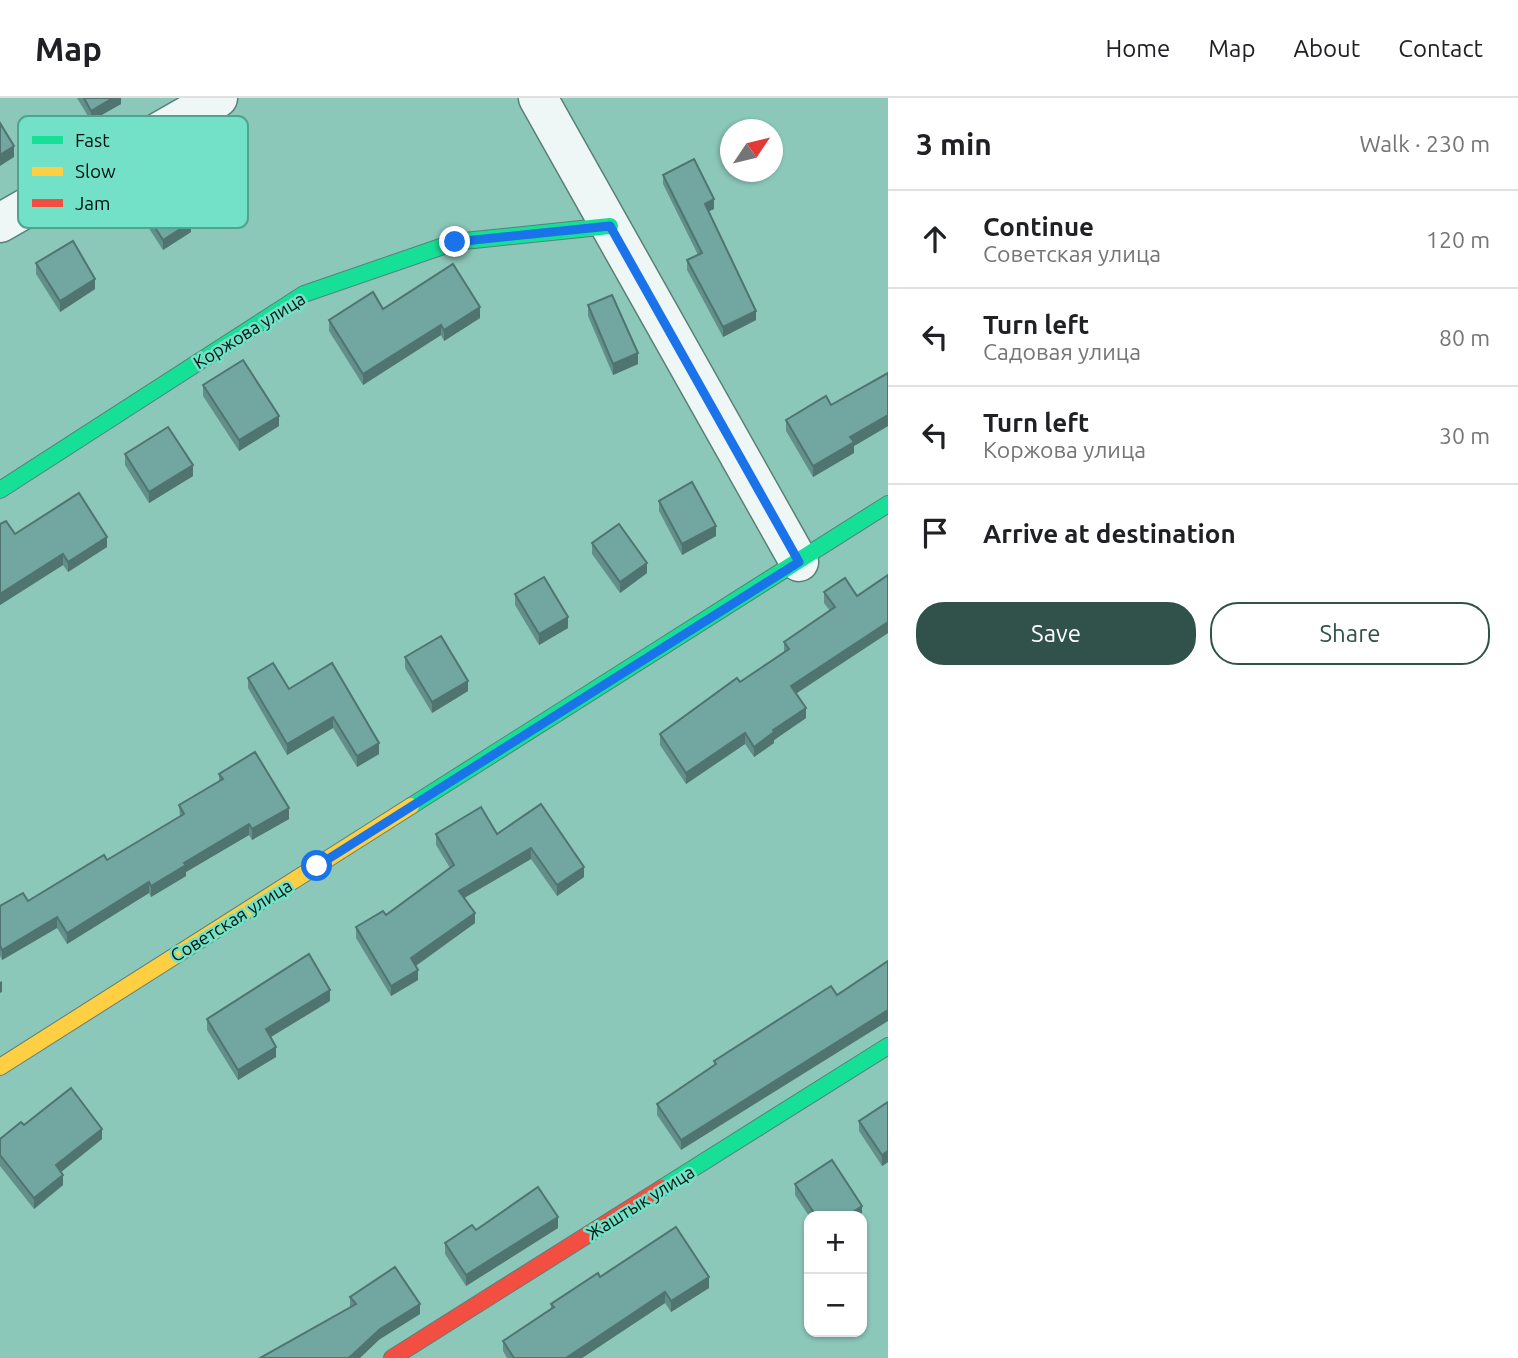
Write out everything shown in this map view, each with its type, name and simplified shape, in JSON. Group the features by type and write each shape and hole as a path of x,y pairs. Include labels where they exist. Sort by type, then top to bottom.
{"street":[{"path":"187,116 218,98"},
{"path":"538,98 799,562"},
{"path":"0,223 18,213"},
{"name":"Коржова улица","path":"0,490 304,293 455,242 610,226"},
{"name":"Советская улица","path":"0,1067 888,504"},
{"name":"Жаштык улица","path":"392,1358 888,1046"}],"building":[{"path":"84,98 113,98 91,111"},
{"path":"0,123 14,146 0,155"},
{"path":"694,159 714,199 705,204 756,311 723,327 687,260 702,253 663,175"},
{"path":"155,228 182,228 163,240"},
{"path":"73,241 95,279 60,301 36,263"},
{"path":"453,264 480,307 444,330 441,325 363,374 329,320 373,292 383,309"},
{"path":"612,295 638,353 613,364 588,305"},
{"path":"243,360 279,416 239,440 203,385"},
{"path":"888,373 888,415 850,437 854,442 813,466 786,420 826,396 831,405"},
{"path":"168,427 193,465 149,492 125,454"},
{"path":"692,482 716,526 682,544 659,501"},
{"path":"79,493 107,537 68,562 63,554 0,594 0,524 6,521 15,534"},
{"path":"619,524 647,563 620,582 592,543"},
{"path":"888,575 888,622 791,686 806,708 773,730 774,732 754,747 745,733 686,773 660,734 737,678 740,682 789,649 784,642 835,607 824,592 845,578 857,596"},
{"path":"544,577 568,617 539,634 515,594"},
{"path":"441,636 468,681 432,702 405,657"},
{"path":"273,663 289,689 332,663 379,743 357,756 333,717 287,744 248,678"},
{"path":"255,752 289,808 252,829 249,824 151,886 149,882 67,933 57,917 2,950 0,906 23,893 28,901 104,855 107,860 184,814 179,805 223,779 219,774"},
{"path":"541,804 584,867 557,885 531,848 459,891 475,913 411,958 418,970 391,986 356,927 383,911 386,915 454,865 436,834 481,807 497,834"},
{"path":"309,954 330,990 266,1029 276,1047 238,1070 207,1019"},
{"path":"888,961 888,1010 681,1140 657,1104 716,1064 714,1061 831,986 837,995"},
{"path":"71,1088 102,1129 56,1165 63,1175 34,1198 0,1155 0,1139 21,1122 24,1125"},
{"path":"888,1102 888,1151 882,1155 859,1121"},
{"path":"832,1160 862,1206 854,1211 813,1211 795,1184"},
{"path":"538,1187 558,1217 466,1275 445,1243 472,1225 476,1230"},
{"path":"676,1227 709,1277 671,1301 665,1292 566,1358 514,1358 503,1341 554,1307 551,1304 598,1273 600,1277"},
{"path":"395,1267 420,1304 380,1329 350,1357 260,1358 356,1304 350,1297"}],"traffic: fast":[{"path":"0,490 304,294 455,242 610,226"},
{"path":"411,806 888,504"},
{"path":"662,1188 888,1046"}],"traffic: slow":[{"path":"0,1067 411,806"}],"traffic: jam":[{"path":"392,1358 662,1188"}],"route":[{"path":"317,866 799,562 610,226 455,242"}]}
